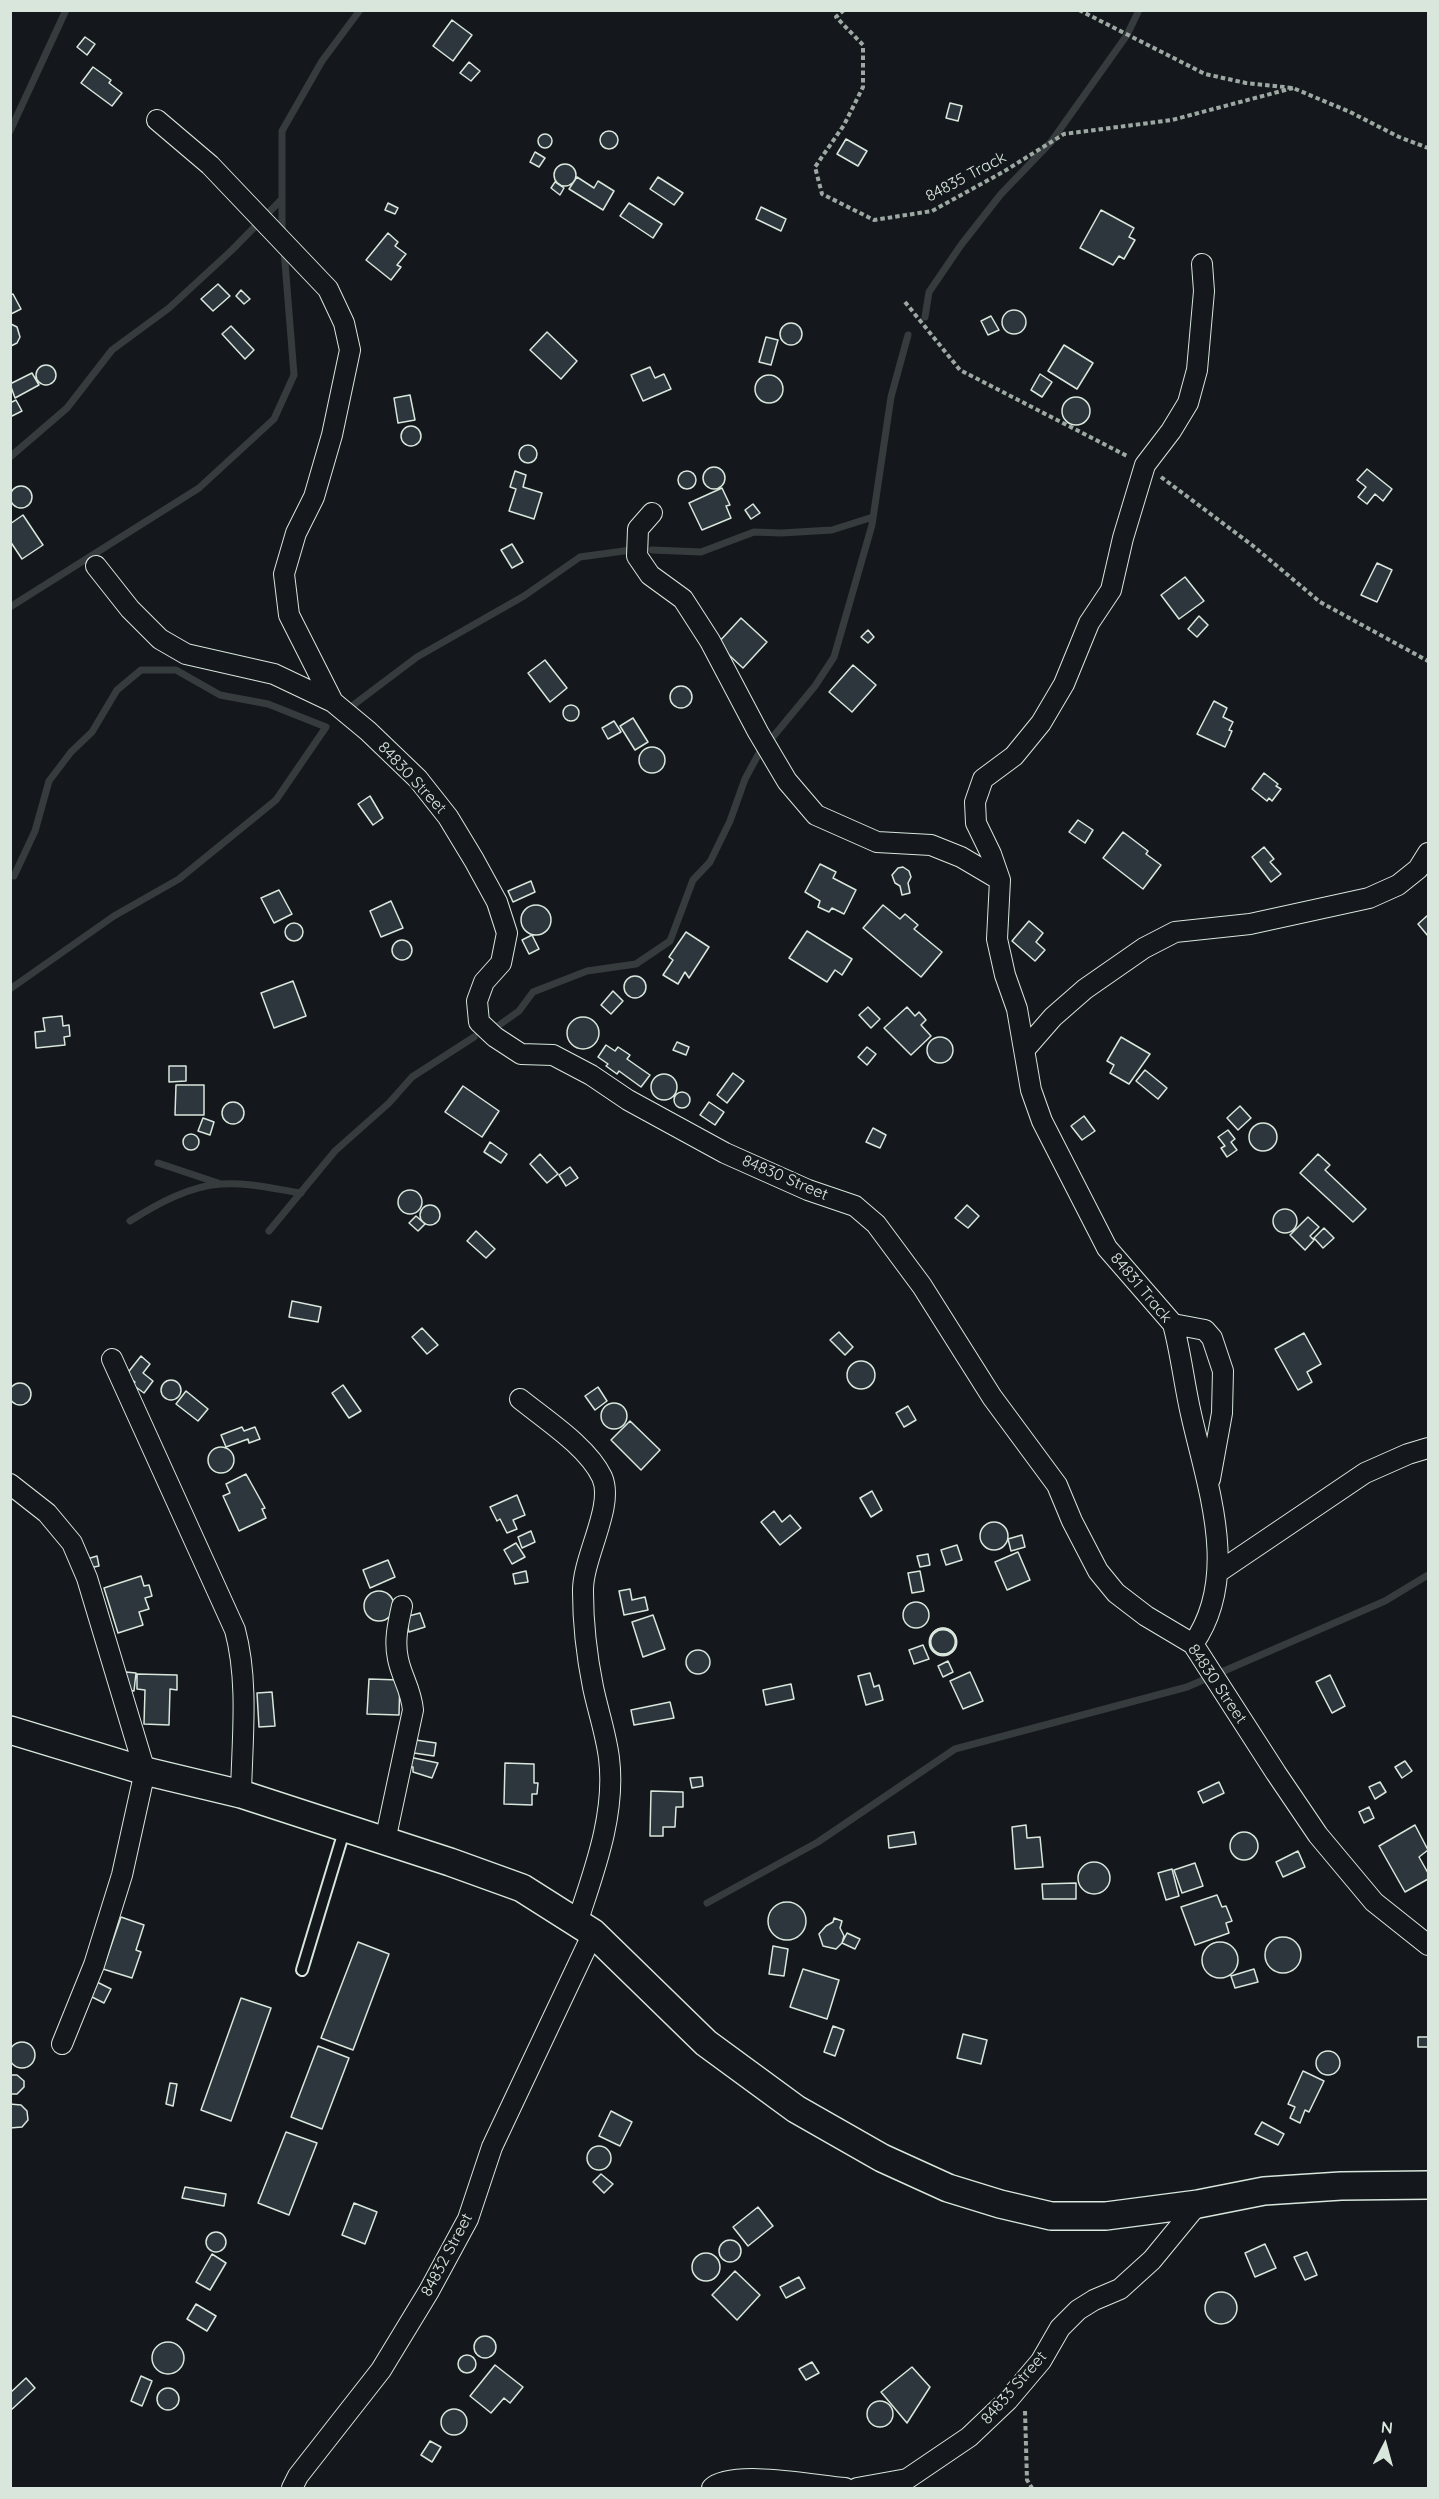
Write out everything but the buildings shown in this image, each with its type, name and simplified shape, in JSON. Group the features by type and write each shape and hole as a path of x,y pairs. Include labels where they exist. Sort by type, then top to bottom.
{"street":[{"path":"157,120 210,165 328,289 344,323 350,350 332,435 314,497 296,533 284,574 289,615 333,702"},
{"path":"1000,880 991,854 975,823 975,802 983,779 1014,756 1041,723 1065,684 1089,623 1111,590 1123,538 1145,465 1188,403 1197,370 1204,291 1202,264"},
{"path":"652,513 638,529 636,556 650,576 683,599 736,688 758,732 787,781 816,815 877,842 931,845 961,857 1000,880"},
{"name":"84830 Street","path":"96,566 130,609 160,639 186,654 274,674 333,702 368,731 418,779 448,816 497,902 507,933 501,963 484,982 477,1001 479,1022 495,1037 521,1054 553,1055 591,1075 628,1100 725,1153 808,1190 855,1206 876,1224 922,1286 992,1397 1057,1485 1072,1521 1098,1571 1116,1593 1146,1616 1193,1644 1318,1835 1374,1902 1428,1945"},
{"path":"1026,1048 1053,1017 1085,989 1144,948 1175,932 1250,924 1369,898 1398,885 1418,869 1428,853"},
{"name":"84831 Track","path":"1000,880 997,939 1026,1048 1026,1068 1031,1090 1042,1121 1107,1248 1173,1324 1198,1450 1209,1484 1217,1546 1217,1573 1213,1605 1204,1628 1193,1644"},
{"path":"1173,1324 1205,1330 1212,1338 1223,1371 1222,1413 1209,1484"},
{"path":"112,1359 235,1630 242,1671 241,1794"},
{"name":"84832 Street","path":"292,2488 298,2476 381,2370 429,2291 468,2219 492,2147 585,1928 610,1790 609,1759 593,1686 582,1591 586,1565 604,1510 606,1494 602,1478 588,1457 562,1432 520,1399"},
{"path":"1217,1573 1365,1473 1428,1448"},
{"path":"10,1484 47,1513 72,1543 87,1578 145,1771 122,1875 94,1965 62,2044"},
{"path":"385,1841 413,1710 412,1693 398,1660 396,1633 402,1606"},
{"path":"10,1730 145,1771 241,1794 522,1888 585,1928 706,2043 796,2109 882,2158 948,2188 1051,2216 1106,2216 1198,2204 1264,2191 1341,2186 1428,2185"},
{"name":"84833 Street","path":"857,2488 885,2486 907,2479 969,2437 1041,2361 1060,2328 1086,2305 1120,2289 1152,2260 1198,2204"},
{"path":"712,2488 715,2485 743,2478 845,2488"}],"lane":[{"path":"302,1970 345,1828"}],"path":[{"name":"84835 Track","path":"844,10 836,17 863,45 863,87 844,125 815,166 822,195 874,220 932,211 1003,172 1064,134 1172,120 1293,88"},
{"path":"1079,10 1205,74 1246,83 1293,88 1428,148"},
{"path":"1024,2380 1027,2480 1032,2488"}],"waterway":[{"path":"10,131 66,10"},
{"path":"282,233 282,131 322,61 360,10"},
{"path":"925,317 929,292 961,245 1001,194 1051,142 1127,35 1139,10"},
{"path":"10,457 67,408 112,350 169,308 232,250 281,200"},
{"path":"10,607 199,488 274,419 294,375 284,250"},
{"path":"495,1028 519,1011 533,992 587,971 636,964 670,941 693,880 710,862 730,821 745,779 758,755 815,686 834,657 872,525 891,397 908,335"},
{"path":"652,550 701,552 754,532 832,530 873,517"},
{"path":"352,706 417,657 524,596 580,557 631,550"},
{"path":"10,989 114,916 179,879 276,800 326,727 268,704 220,695 176,670 141,670 117,690 92,732 71,752 49,781 35,831 14,876"},
{"path":"269,1231 335,1151 389,1103 412,1077 474,1037"},
{"path":"158,1163 218,1183"},
{"path":"130,1221 174,1197 209,1185 241,1184 301,1193"},
{"path":"707,1903 818,1842 955,1749 1187,1687 1385,1601 1428,1575"}],"wall":[{"path":"943,1629 952,1633 956,1642 952,1651 943,1655 934,1651 930,1642 934,1633 943,1629"}]}
